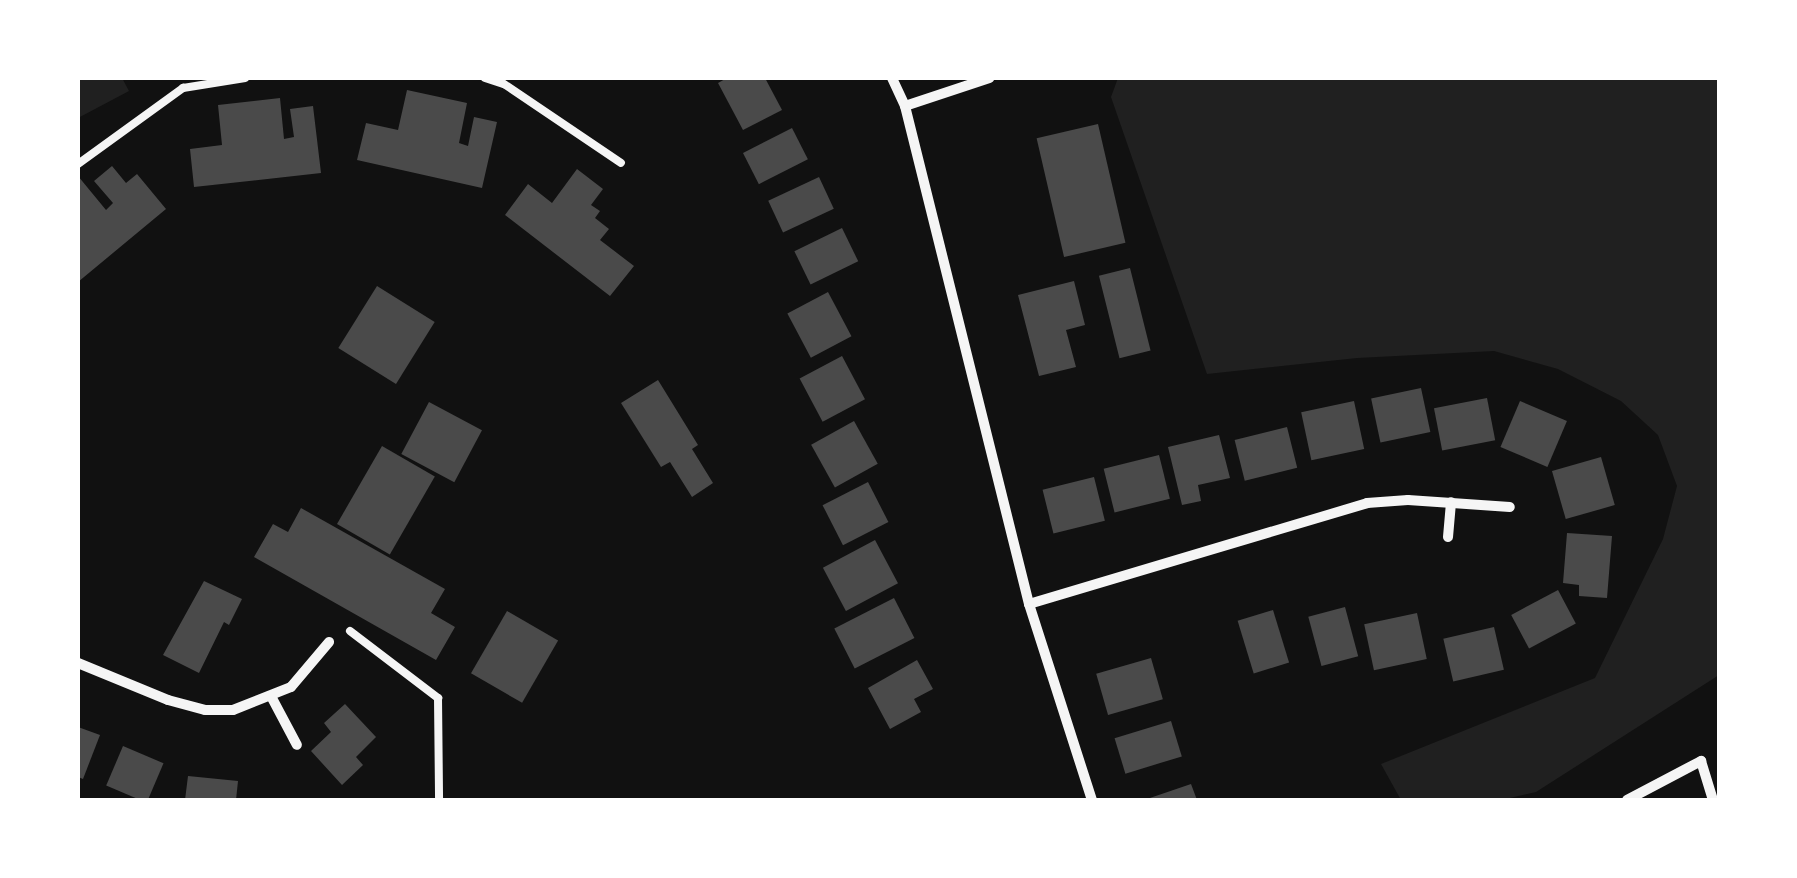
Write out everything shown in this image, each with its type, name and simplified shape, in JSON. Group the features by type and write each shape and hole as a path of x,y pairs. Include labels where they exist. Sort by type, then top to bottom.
{"street":[{"path":"892,78 905,106 1029,604 1092,800"},
{"path":"905,106 989,78"},
{"path":"1029,604 1367,503 1452,502 1510,507"},
{"path":"1448,536 1452,502"},
{"path":"78,663 204,710 232,710 272,698 291,686 328,642"},
{"path":"272,698 297,745"},
{"path":"1627,800 1700,762 1714,800"}],"lane":[{"path":"78,164 183,88 245,78"},
{"path":"486,78 504,84 621,163"},
{"path":"350,631 438,698 439,800"}],"shaded area":[{"path":"78,78 122,78 129,91 78,118"},
{"path":"1118,78 1719,78 1719,675 1536,792 1501,800 1401,800 1381,764 1595,678 1663,539 1677,486 1658,435 1621,401 1558,369 1494,351 1357,358 1207,374 1111,97"}],"building":[{"path":"727,78 765,78 782,110 743,130 718,83"},
{"path":"407,90 467,103 459,143 468,146 474,117 497,122 482,188 357,160 366,123 398,130"},
{"path":"280,98 284,139 294,137 290,109 313,106 321,173 194,187 190,149 222,145 218,105"},
{"path":"1098,124 1125,243 1064,257 1037,138"},
{"path":"792,128 808,159 759,184 743,153"},
{"path":"112,166 126,183 137,174 166,209 78,282 78,176 106,210 113,203 94,181"},
{"path":"577,169 603,189 591,205 600,211 595,218 609,229 600,240 634,266 610,296 505,215 528,184 552,203"},
{"path":"819,177 834,209 783,232 768,201"},
{"path":"842,228 858,261 811,284 794,251"},
{"path":"1130,268 1151,350 1120,358 1099,276"},
{"path":"1074,281 1085,325 1066,330 1076,367 1039,376 1018,295"},
{"path":"377,286 435,322 396,384 338,348"},
{"path":"828,292 851,336 811,358 787,314"},
{"path":"842,356 865,399 823,422 800,379"},
{"path":"658,380 698,445 692,449 713,483 692,497 670,462 661,467 621,403"},
{"path":"1421,388 1430,432 1380,443 1371,399"},
{"path":"1487,398 1495,440 1442,451 1434,408"},
{"path":"1354,401 1364,449 1311,460 1301,412"},
{"path":"1520,401 1567,421 1547,467 1500,447"},
{"path":"429,402 482,430 454,482 401,454"},
{"path":"854,421 878,464 835,488 811,445"},
{"path":"1287,427 1297,468 1245,481 1235,440"},
{"path":"1219,435 1230,478 1198,485 1201,501 1182,505 1168,447"},
{"path":"382,446 435,476 390,554 337,524"},
{"path":"1159,455 1170,499 1115,512 1104,469"},
{"path":"1601,457 1615,505 1566,519 1552,471"},
{"path":"1094,477 1105,521 1053,533 1043,490"},
{"path":"868,482 888,522 843,545 823,505"},
{"path":"301,508 445,589 431,613 455,627 436,660 254,557 273,524 288,532"},
{"path":"1567,533 1612,536 1607,598 1579,596 1579,585 1563,583"},
{"path":"875,540 898,583 846,611 823,568"},
{"path":"204,581 242,599 229,625 224,622 199,673 163,655"},
{"path":"1558,590 1576,624 1529,648 1511,615"},
{"path":"894,598 914,638 855,669 834,628"},
{"path":"1345,607 1358,656 1321,666 1308,617"},
{"path":"1273,610 1289,663 1254,673 1238,621"},
{"path":"507,611 558,640 522,703 471,673"},
{"path":"1417,613 1427,659 1374,670 1364,624"},
{"path":"1494,627 1504,670 1453,682 1443,639"},
{"path":"1151,658 1163,699 1108,715 1096,674"},
{"path":"917,660 933,689 914,699 921,712 890,729 868,688"},
{"path":"345,704 376,737 356,757 363,765 342,785 311,751 331,732 324,723"},
{"path":"1171,721 1182,756 1125,774 1115,738"},
{"path":"78,727 100,735 83,779 78,777"},
{"path":"123,746 164,763 148,800 106,786"},
{"path":"188,776 238,781 236,800 185,800"},
{"path":"1191,784 1197,800 1144,800"}]}
